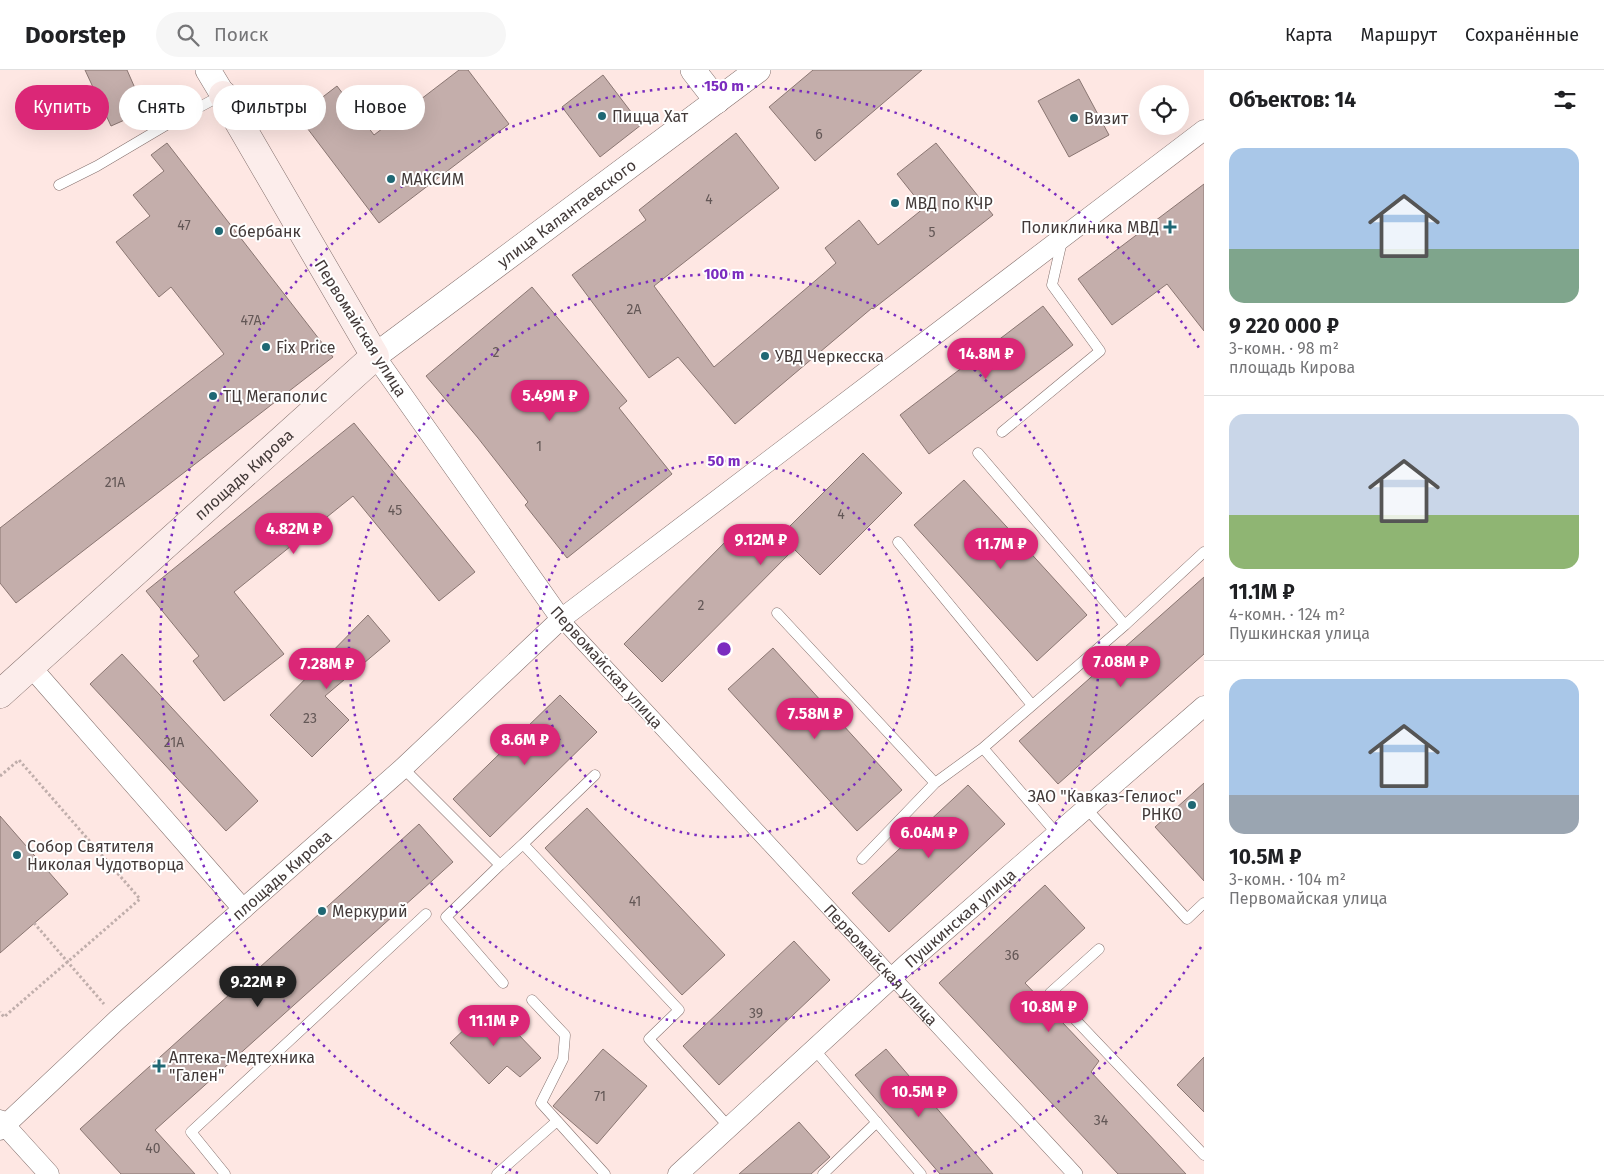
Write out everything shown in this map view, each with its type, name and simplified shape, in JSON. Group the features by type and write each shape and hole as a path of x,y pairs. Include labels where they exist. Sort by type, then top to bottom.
{"main road":[{"name":"Первомайская улица","path":"243,130 375,356"},
{"name":"площадь Кирова","path":"0,694 375,356"}],"street":[{"name":"Первомайская улица","path":"208,70 217,85"},
{"path":"693,70 717,101"},
{"name":"улица Калантаевского","path":"375,356 758,70"},
{"name":"площадь Кирова","path":"2,1125 117,1020 403,768 561,619 1062,240 1204,130"},
{"name":"Первомайская улица","path":"375,356 561,619 1075,1174"},
{"path":"30,668 243,909"},
{"name":"Пушкинская улица","path":"678,1174 892,978 1204,706"},
{"path":"2,1125 48,1174"}],"lane":[{"path":"59,185 97,166 168,124 213,100"},
{"path":"1002,432 1100,351 1052,285 1062,240"},
{"path":"978,453 1125,625"},
{"path":"898,542 1032,705"},
{"path":"862,859 935,784 983,748 1125,625 1204,552"},
{"path":"777,613 935,784"},
{"path":"983,748 1057,834"},
{"path":"403,768 500,865"},
{"path":"502,983 446,917 595,775"},
{"path":"1086,808 1188,919 1204,903"},
{"path":"523,844 679,1010 648,1039 729,1127"},
{"path":"226,1174 191,1132 426,914"},
{"path":"1099,949 1050,993 1204,1155"},
{"path":"532,1000 565,1035 564,1060 541,1103 605,1174"},
{"path":"814,1049 921,1174"},
{"path":"497,1174 557,1121"},
{"path":"824,1174 877,1122"}],"path":[{"path":"0,776 19,760 140,899 4,1017 0,1012"},
{"path":"34,923 117,1020"}],"building":[{"path":"85,70 127,70 134,85 119,85 119,122 111,126 109,122 109,85 92,85"},
{"name":"МАКСИМ","path":"459,70 468,70 509,124 379,223 309,130 326,130 326,94 336,87 336,130 370,130 374,135 381,130 425,130 425,96"},
{"path":"813,70 922,70 815,161 769,107"},
{"name":"Пицца Хат","path":"603,75 641,125 600,157 562,107"},
{"name":"Визит","path":"1079,79 1109,135 1069,157 1038,101"},
{"path":"736,133 779,188 654,286 714,367 836,263 825,248 859,220 878,245 924,208 897,174 936,143 993,215 872,308 735,424 678,357 649,378 572,275 646,220 639,210"},
{"path":"167,143 333,357 16,603 0,583 0,528 224,354 171,287 159,297 116,242 150,216 133,195 164,171 151,155"},
{"name":"Поликлиника МВД","path":"1204,184 1204,331 1167,284 1112,325 1078,279"},
{"path":"532,287 627,401 619,408 672,474 567,558 525,505 528,502 426,376"},
{"path":"1043,306 1073,345 929,454 900,415"},
{"path":"354,423 475,572 439,601 353,496 234,592 284,654 224,701 193,661 199,656 146,591"},
{"path":"863,453 902,493 820,575 794,549 662,682 624,644 738,529 763,553"},
{"path":"964,480 1087,615 1037,661 914,525"},
{"path":"1204,577 1204,654 1058,784 1019,741"},
{"path":"368,615 390,641 325,696 349,720 312,757 270,715"},
{"path":"773,648 902,790 857,831 728,689"},
{"path":"122,654 258,801 226,831 90,684"},
{"path":"560,695 597,732 490,837 453,799"},
{"name":"ЗАО \"Кавказ-Гелиос\" РНКО","path":"1204,783 1204,881 1155,827"},
{"path":"968,785 1005,824 889,932 852,893"},
{"path":"587,808 725,955 682,995 545,848"},
{"name":"Собор Святителя Николая Чудотворца","path":"0,816 68,894 0,953"},
{"path":"419,824 453,862 155,1130 195,1174 121,1174 80,1129"},
{"path":"1045,885 1085,928 1025,983 1099,1061 1091,1072 1186,1174 1118,1174 939,983"},
{"path":"794,941 830,980 719,1085 683,1046"},
{"path":"490,1005 541,1058 520,1077 507,1066 489,1084 450,1043"},
{"path":"603,1049 647,1086 597,1144 553,1106"},
{"path":"886,1049 993,1174 940,1174 855,1075"},
{"path":"1204,1057 1204,1112 1177,1085"},
{"path":"799,1122 830,1157 811,1174 739,1174"}],"place":[{"name":"Пицца Хат","path":"602,116"},
{"name":"Визит","path":"1074,118"},
{"name":"МАКСИМ","path":"391,179"},
{"name":"МВД по КЧР","path":"895,203"},
{"name":"Поликлиника МВД","path":"1170,227"},
{"name":"Сбербанк","path":"219,231"},
{"name":"Fix Price","path":"266,347"},
{"name":"УВД Черкесска","path":"765,356"},
{"name":"ТЦ Мегаполис","path":"213,396"},
{"name":"ЗАО \"Кавказ-Гелиос\" РНКО","path":"1192,805"},
{"name":"Собор Святителя Николая Чудотворца","path":"17,855"},
{"name":"Меркурий","path":"322,911"},
{"name":"Аптека-Медтехника \"Гален\"","path":"159,1066"}]}
